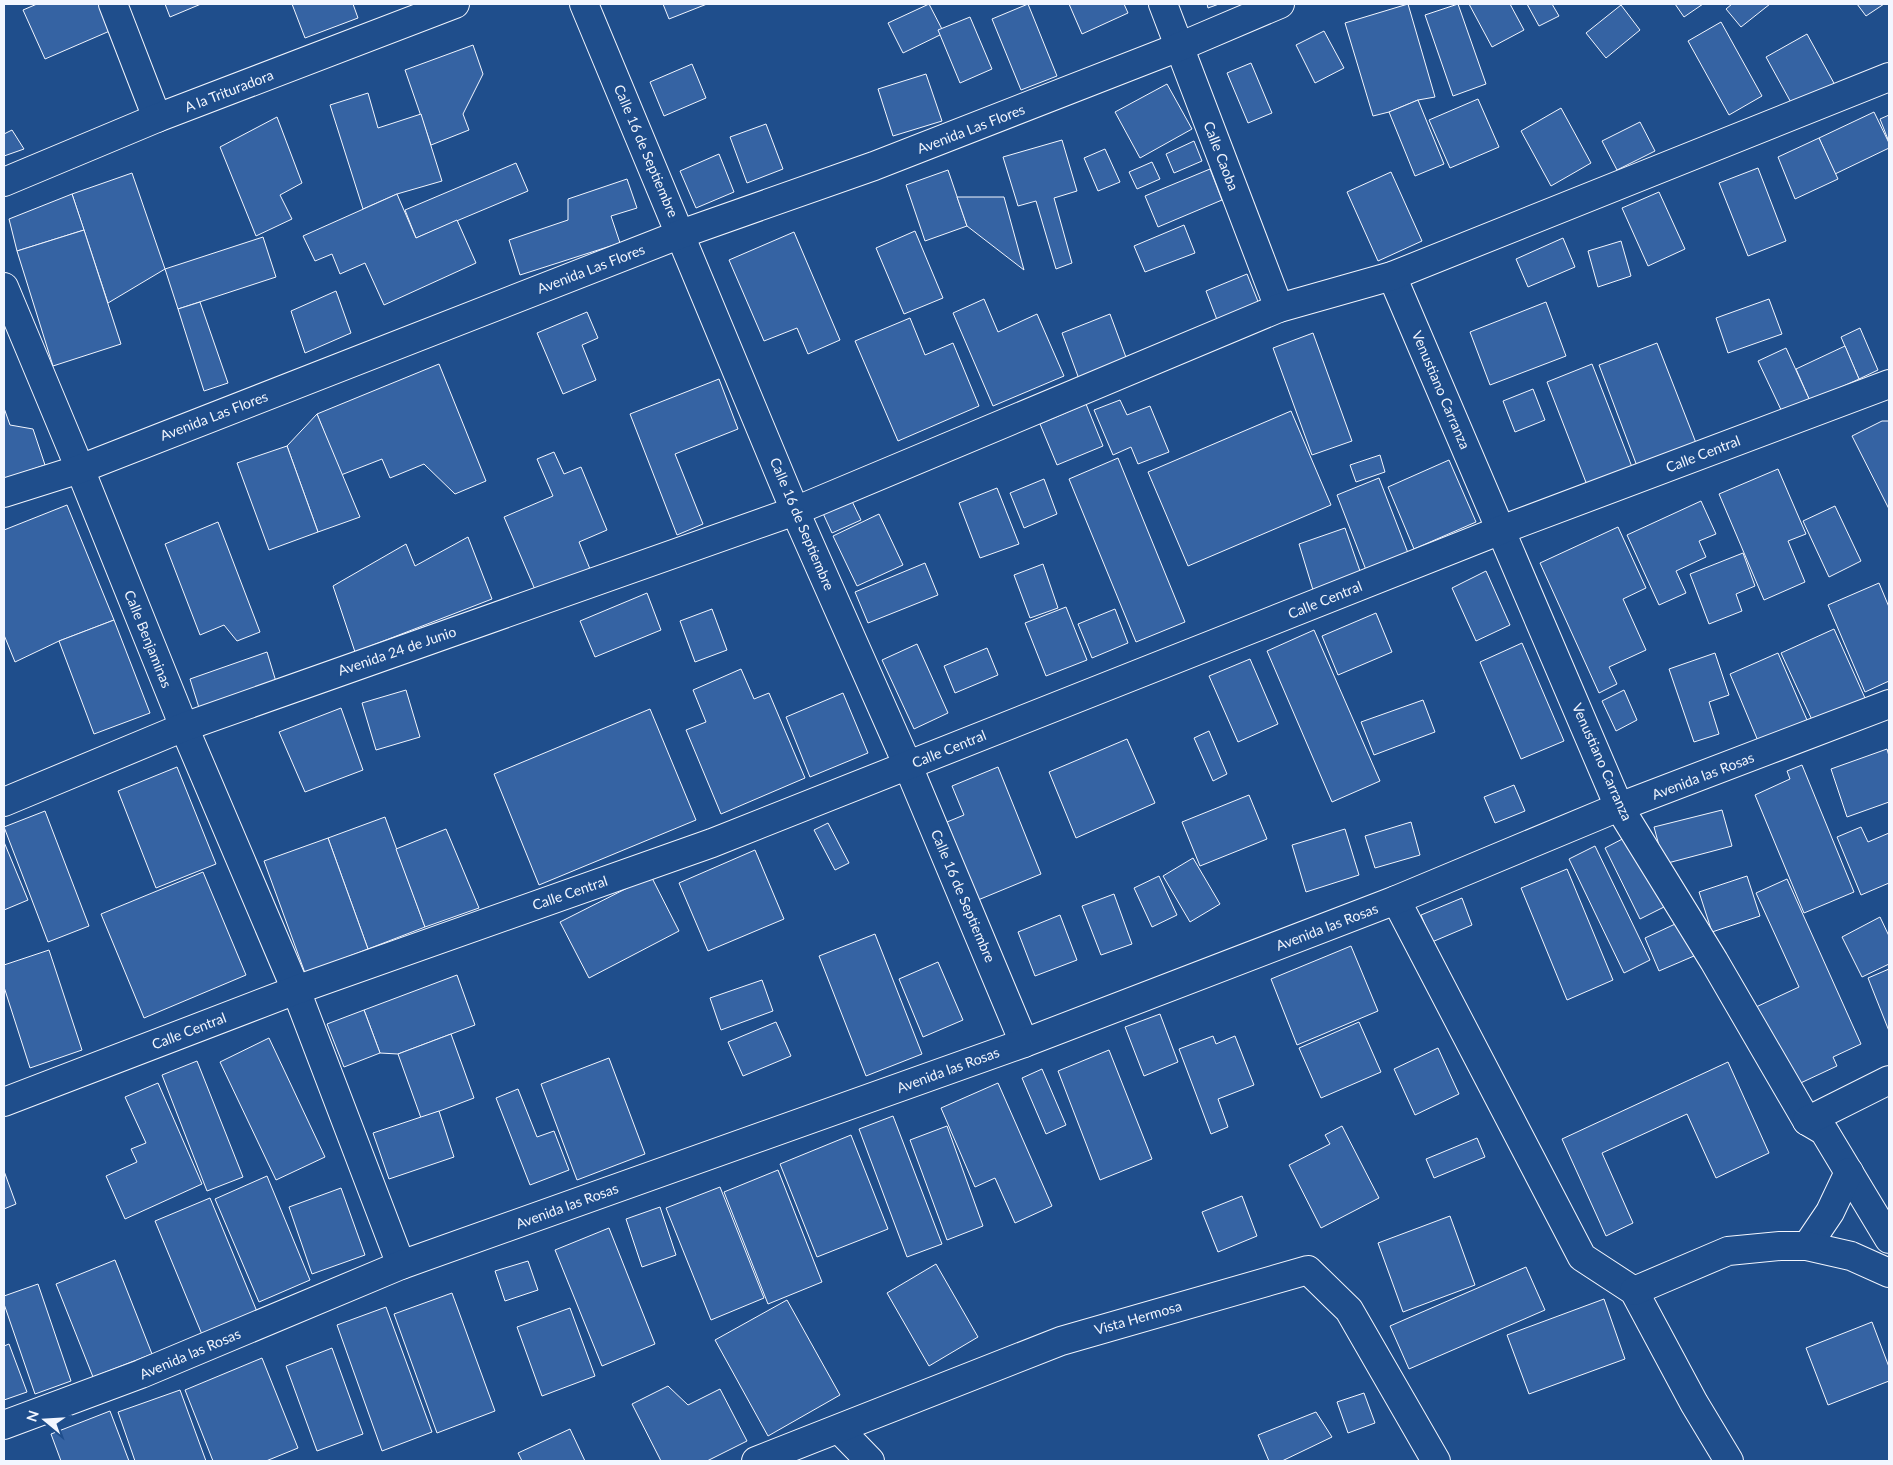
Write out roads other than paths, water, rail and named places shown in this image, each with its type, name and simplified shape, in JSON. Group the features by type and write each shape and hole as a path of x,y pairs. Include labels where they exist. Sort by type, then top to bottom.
{"street":[{"path":"113,4 157,118"},
{"name":"A la Trituradora","path":"4,182 157,118 455,4"},
{"name":"Calle 16 de Septiembre","path":"584,4 795,511 908,766 1024,1043"},
{"name":"Calle Caoba","path":"1163,4 1279,308"},
{"name":"Avenida Las Flores","path":"4,493 80,469 680,234 874,166 1179,47 1280,4"},
{"name":"Avenida 24 de Junio","path":"4,802 184,726 795,511 1279,308 1392,276 1889,77"},
{"name":"Venustiano Carranza","path":"1392,276 1620,808 1714,961 1807,1121 1824,1131 1889,1239"},
{"name":"Calle Benjaminas","path":"4,287 184,726 296,990 401,1265"},
{"name":"Calle Central","path":"4,1102 296,990 712,843 1501,530 1889,384"},
{"name":"Avenida las Rosas","path":"4,1425 141,1374 401,1265 1024,1043 1396,900 1620,808 1889,704"},
{"path":"1396,900 1582,1257 1634,1291 1694,1403 1729,1461"},
{"path":"1807,1121 1889,1080"},
{"path":"1807,1246 1830,1212 1849,1172"},
{"path":"1634,1291 1728,1252 1780,1246 1807,1246 1851,1256 1889,1273"},
{"name":"Vista Hermosa","path":"756,1461 1061,1340 1308,1270 1349,1310 1436,1461"},
{"path":"839,1429 870,1461"}]}
